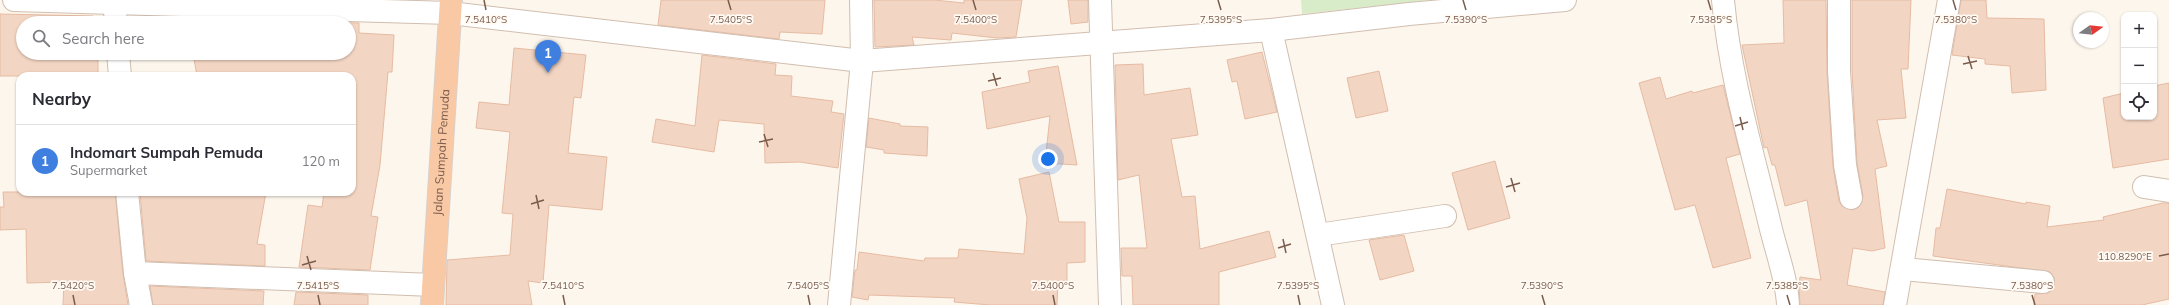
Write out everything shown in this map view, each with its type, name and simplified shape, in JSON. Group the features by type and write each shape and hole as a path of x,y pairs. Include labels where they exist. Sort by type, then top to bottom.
{"highway":[{"name":"Jalan Sumpah Pemuda","path":"432,295 451,6"}],"street":[{"path":"14,0 114,9 451,6 862,61 1271,30 1409,14 1565,0"},
{"path":"839,305 862,61 861,0"},
{"path":"1100,0 1100,44 1110,305"},
{"path":"1723,0 1726,31 1740,108 1782,272 1788,305"},
{"path":"1839,0 1839,71 1845,165 1851,198"},
{"path":"1895,305 1903,269 1949,0"},
{"path":"1271,30 1333,305"},
{"path":"119,60 120,72"},
{"path":"2144,187 2169,191"},
{"path":"127,196 135,273 140,305"},
{"path":"1318,235 1445,216"},
{"path":"1903,269 2043,282"},
{"path":"135,273 432,295"}],"green space":[{"path":"1301,0 1432,0 1302,14"}],"building":[{"path":"661,0 825,0 822,34 780,32 779,39 658,25"},
{"path":"874,0 934,0 964,3 964,0 1022,0 1016,37 997,38 952,33 951,40 912,37 914,45 875,47"},
{"path":"1068,0 1088,0 1088,22 1071,24"},
{"path":"1783,0 1826,0 1827,72 1833,167 1839,201 1842,206 1853,210 1859,207 1863,196 1857,163 1852,71 1852,0 1911,0 1908,69 1901,69 1906,118 1877,120 1887,166 1875,169 1885,248 1872,251 1853,248 1847,285 1885,292 1883,305 1800,305 1800,277 1821,280 1807,200 1785,206 1775,165 1772,165 1767,147 1764,148 1742,45 1784,43"},
{"path":"1961,0 1986,0 1987,18 2044,19 2046,90 2012,93 2010,66 1985,64 1985,59 1952,55"},
{"path":"0,14 93,16 16,16 16,60 98,60 98,72 16,72 16,76 0,76"},
{"path":"356,23 359,23 359,33 394,35 392,72 388,72 380,165 371,216 378,217 370,270 299,267 308,205 322,207 323,196 356,196 356,72 196,72 194,60 356,60"},
{"path":"514,48 586,55 581,98 574,97 568,153 607,157 602,210 549,205 543,283 528,281 532,305 446,305 447,260 510,255 513,214 502,213 510,132 476,128 479,102 509,105"},
{"path":"1262,52 1277,112 1245,119 1237,81 1232,82 1227,60"},
{"path":"702,55 776,64 775,75 792,76 791,96 833,101 831,112 844,114 838,168 800,162 765,163 764,124 719,120 714,152 652,142 656,119 695,126"},
{"path":"1143,64 1144,95 1190,88 1198,135 1171,139 1182,197 1195,196 1200,249 1269,231 1276,257 1219,272 1219,305 1133,305 1132,276 1122,276 1121,248 1147,248 1139,175 1118,180 1115,65"},
{"path":"1058,66 1077,165 1045,163 1050,116 987,129 982,92 1030,82 1028,71"},
{"path":"1379,71 1388,111 1356,118 1347,78"},
{"path":"1660,77 1666,99 1692,91 1693,93 1723,85 1740,154 1726,158 1751,258 1713,268 1695,205 1675,210 1639,83"},
{"path":"2169,83 2169,159 2113,168 2103,98 2121,94 2121,120 2157,120 2157,85"},
{"path":"869,118 900,124 900,126 928,127 927,156 884,153 884,150 866,147"},
{"path":"1495,161 1510,218 1468,230 1452,173"},
{"path":"1049,172 1059,222 1085,222 1085,262 1067,263 1067,281 1058,281 1057,305 990,305 954,302 955,298 869,295 868,300 852,297 859,252 924,261 925,258 958,258 959,249 1024,254 1027,218 1019,179"},
{"path":"1947,189 2026,204 2026,202 2050,206 2047,227 2104,220 2103,217 2163,203 2169,203 2169,299 2142,305 2034,305 2035,294 2048,293 2053,289 2054,277 2050,272 1933,256 1936,228 1940,228"},
{"path":"3,192 16,192 16,196 115,196 123,274 128,305 63,305 64,282 27,283 26,229 0,230 0,207 4,207"},
{"path":"140,196 265,196 257,244 265,245 265,266 146,261"},
{"path":"1404,235 1414,271 1380,280 1369,240"},
{"path":"150,286 264,291 263,305 153,305"},
{"path":"296,292 368,295 368,305 294,305"}],"place":[{"name":"Indomart Sumpah Pemuda","path":"548,73"}]}
